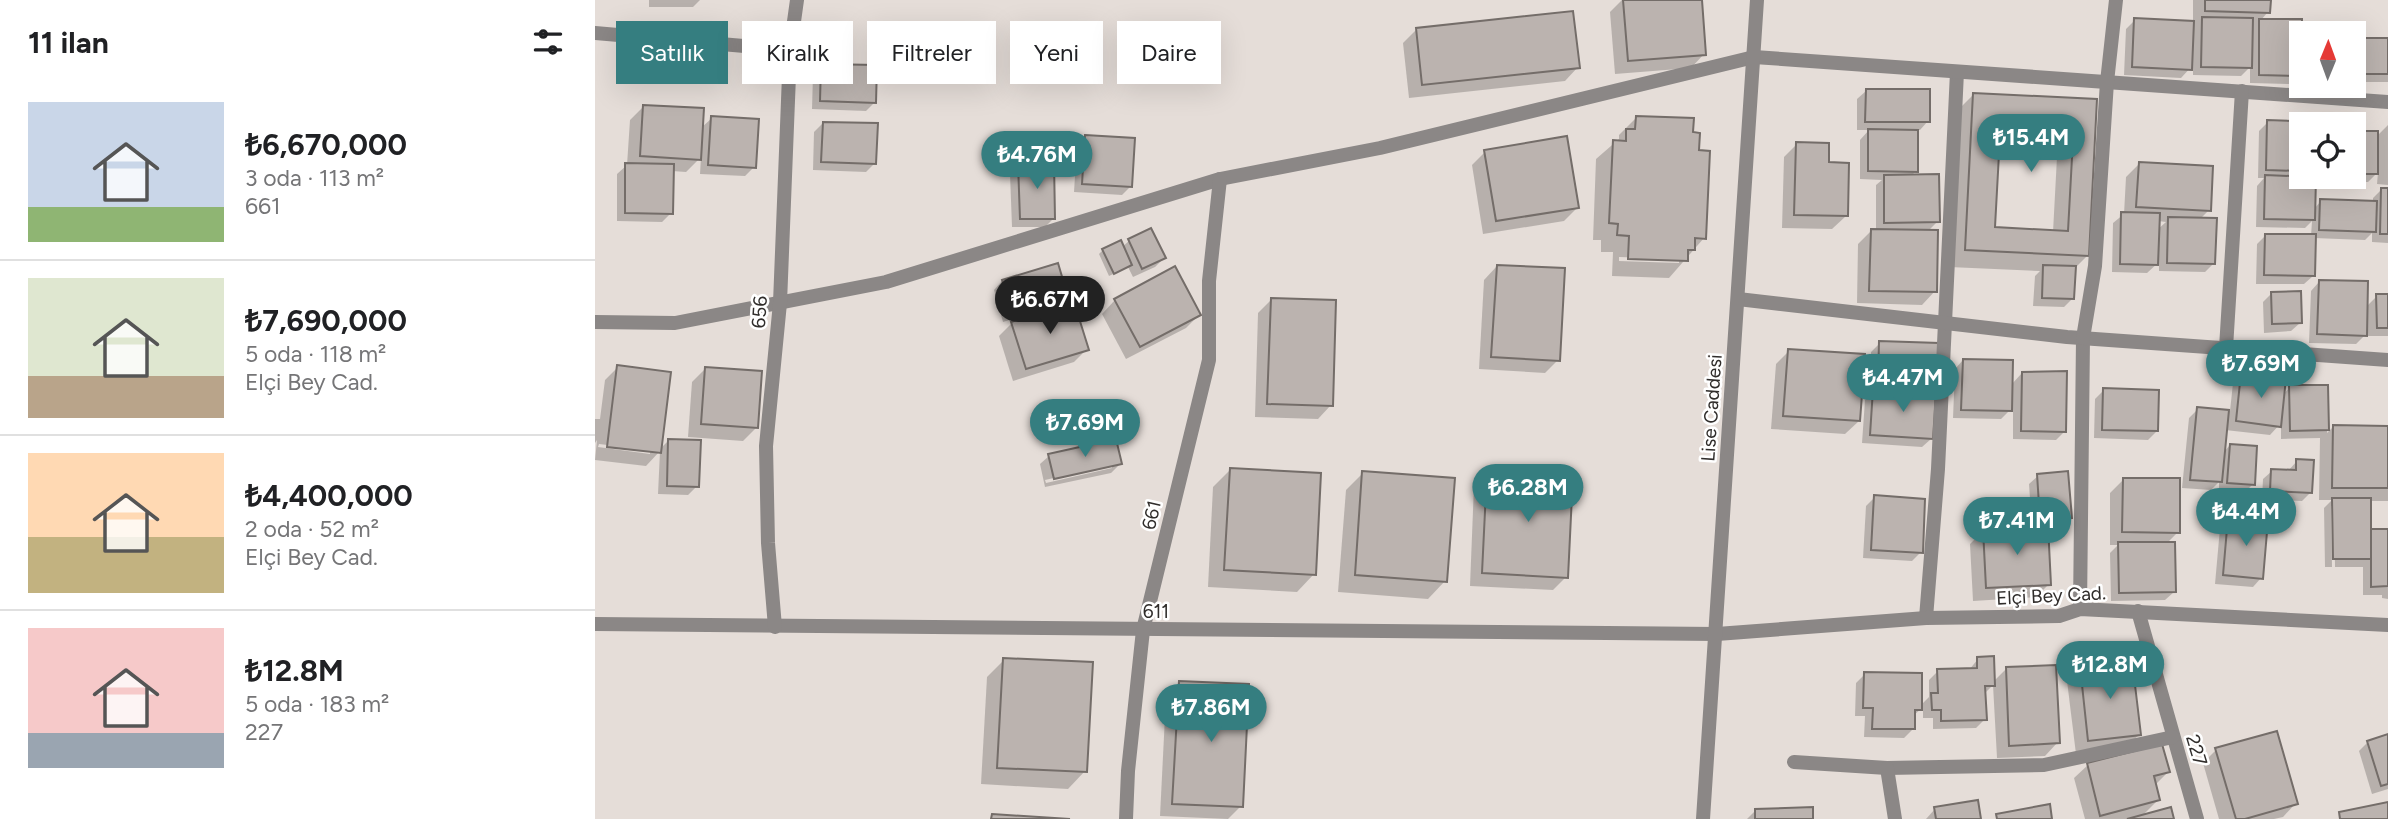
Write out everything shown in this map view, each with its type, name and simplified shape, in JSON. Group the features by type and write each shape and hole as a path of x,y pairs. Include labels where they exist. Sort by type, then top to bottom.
{"street":[{"name":"656","path":"794,21 797,0"},
{"name":"Lise Caddesi","path":"1703,819 1757,0"},
{"path":"2080,609 2083,338 2095,265 2107,82 2116,0"},
{"path":"595,33 742,46"},
{"path":"595,322 675,323 886,282 1220,179 1380,148 1754,57 2388,102"},
{"path":"1926,618 1938,469 1957,72"},
{"name":"656","path":"775,627 768,543 766,446 780,303 789,84"},
{"path":"2226,348 2242,92"},
{"name":"661","path":"1126,819 1128,771 1143,630 1209,360 1209,281 1220,179"},
{"path":"1738,299 2083,338 2388,360"},
{"name":"Elçi Bey Cad.","path":"1717,634 1926,618 2059,616 2080,609 2388,625"},
{"name":"227","path":"2137,611 2197,819"},
{"name":"611","path":"595,624 1717,634"},
{"path":"1794,762 1887,768 2044,765 2173,737"},
{"path":"1887,768 1895,819"}],"building":[{"path":"1623,0 1702,0 1706,55 1628,61"},
{"path":"2205,0 2271,0 2270,13 2205,11"},
{"path":"1573,11 1580,68 1422,85 1416,28"},
{"path":"2202,17 2253,18 2252,68 2201,67"},
{"path":"2134,18 2194,21 2192,70 2132,67"},
{"path":"2259,19 2302,19 2289,21 2289,76 2259,75"},
{"path":"2366,38 2388,38 2388,74 2366,74"},
{"path":"853,65 867,65 867,84 876,84 876,103 820,101 820,84 853,84"},
{"path":"1866,89 1930,89 1930,122 1865,122"},
{"path":"1973,93 2097,99 2089,256 1965,250","holes":["2001,117 2074,121 2068,231 1995,227"]},
{"path":"643,105 704,108 701,160 640,156"},
{"path":"711,116 759,119 756,168 708,165"},
{"path":"1636,116 1694,118 1693,132 1700,133 1699,150 1710,151 1706,239 1695,238 1695,250 1688,250 1688,261 1628,259 1629,236 1617,235 1618,224 1609,223 1613,140 1626,141 1626,129 1635,129"},
{"path":"2267,120 2289,121 2289,171 2266,170"},
{"path":"823,122 878,123 876,164 821,162"},
{"path":"1868,129 1918,130 1918,172 1868,171"},
{"path":"2366,131 2378,131 2378,174 2366,174"},
{"path":"1085,135 1135,138 1132,187 1082,184"},
{"path":"1567,136 1579,208 1496,221 1484,150"},
{"path":"1796,142 1829,143 1829,162 1849,163 1848,216 1794,215"},
{"path":"1054,162 1055,219 1020,219 1018,163"},
{"path":"2139,162 2213,166 2211,211 2136,207"},
{"path":"625,163 674,164 673,214 625,213"},
{"path":"1939,174 1940,222 1884,223 1884,175"},
{"path":"2265,175 2289,176 2289,189 2316,189 2315,220 2264,219"},
{"path":"2381,188 2388,188 2388,234 2380,234"},
{"path":"2320,199 2377,201 2376,232 2319,230"},
{"path":"2121,212 2160,213 2158,265 2120,264"},
{"path":"2168,217 2217,218 2215,264 2167,263"},
{"path":"1151,228 1166,258 1142,269 1128,239"},
{"path":"1871,229 1938,230 1937,292 1869,291"},
{"path":"2265,234 2316,234 2315,276 2264,275"},
{"path":"1121,240 1132,265 1114,274 1102,249"},
{"path":"1058,263 1068,297 1012,314 1002,280"},
{"path":"1497,265 1565,268 1560,361 1491,357"},
{"path":"2043,265 2076,266 2074,299 2042,298"},
{"path":"1175,266 1201,315 1140,347 1114,299"},
{"path":"2319,280 2368,281 2367,336 2317,334"},
{"path":"2301,291 2302,323 2272,324 2271,292"},
{"path":"2376,294 2388,294 2388,328 2377,328"},
{"path":"1271,298 1336,300 1333,406 1267,404"},
{"path":"1074,302 1089,350 1026,369 1011,322"},
{"path":"1879,341 1939,343 1938,387 1878,385"},
{"path":"1788,349 1865,354 1860,421 1783,416"},
{"path":"1963,359 2013,360 2012,411 1961,410"},
{"path":"617,365 671,372 661,453 607,447"},
{"path":"705,367 762,371 758,428 701,424"},
{"path":"2067,371 2066,432 2021,431 2022,372"},
{"path":"2241,373 2286,378 2281,427 2236,421"},
{"path":"2289,385 2328,385 2329,430 2290,431"},
{"path":"2103,388 2159,390 2158,431 2102,430"},
{"path":"1873,389 1936,394 1933,439 1870,435"},
{"path":"2197,407 2229,410 2222,482 2190,480"},
{"path":"2333,425 2388,426 2388,488 2332,488"},
{"path":"668,439 701,440 699,487 667,486"},
{"path":"1116,439 1122,464 1054,479 1048,454"},
{"path":"2230,444 2257,446 2255,485 2227,483"},
{"path":"2296,459 2314,460 2312,493 2270,491 2271,469 2296,470"},
{"path":"1230,468 1321,473 1316,575 1224,570"},
{"path":"1487,470 1573,474 1568,578 1482,573"},
{"path":"1362,471 1455,478 1447,582 1355,575"},
{"path":"2068,471 2072,518 2040,520 2037,474"},
{"path":"2123,478 2180,478 2180,533 2122,532"},
{"path":"1874,495 1925,499 1923,553 1871,550"},
{"path":"2332,498 2371,498 2371,559 2333,559"},
{"path":"2228,517 2268,520 2263,579 2223,575"},
{"path":"2048,525 2051,585 1986,588 1983,529"},
{"path":"2371,529 2388,529 2388,586 2371,587"},
{"path":"2118,542 2175,542 2176,592 2119,593"},
{"path":"1994,656 1995,686 1985,686 1987,720 1941,721 1941,710 1932,710 1931,693 1938,693 1937,669 1977,668 1977,657"},
{"path":"1003,658 1093,662 1087,772 997,768"},
{"path":"2132,660 2141,735 2088,741 2080,666"},
{"path":"2056,665 2060,743 2009,746 2006,667"},
{"path":"1864,672 1922,673 1922,710 1915,710 1915,729 1872,729 1873,708 1863,708"},
{"path":"1179,681 1249,684 1243,807 1172,804"},
{"path":"2277,731 2298,804 2245,819 2236,819 2215,748"},
{"path":"2388,734 2388,784 2381,786 2367,741"},
{"path":"2162,744 2170,772 2154,776 2160,800 2100,816 2087,763"},
{"path":"1978,800 1981,819 1936,819 1934,807"},
{"path":"2388,802 2388,819 2340,819 2339,812"},
{"path":"2050,804 2052,819 1997,819 1996,814"},
{"path":"1813,807 1813,819 1755,819 1755,809"},
{"path":"2171,807 2174,819 2127,819"},
{"path":"992,814 1070,819 991,819"}]}
